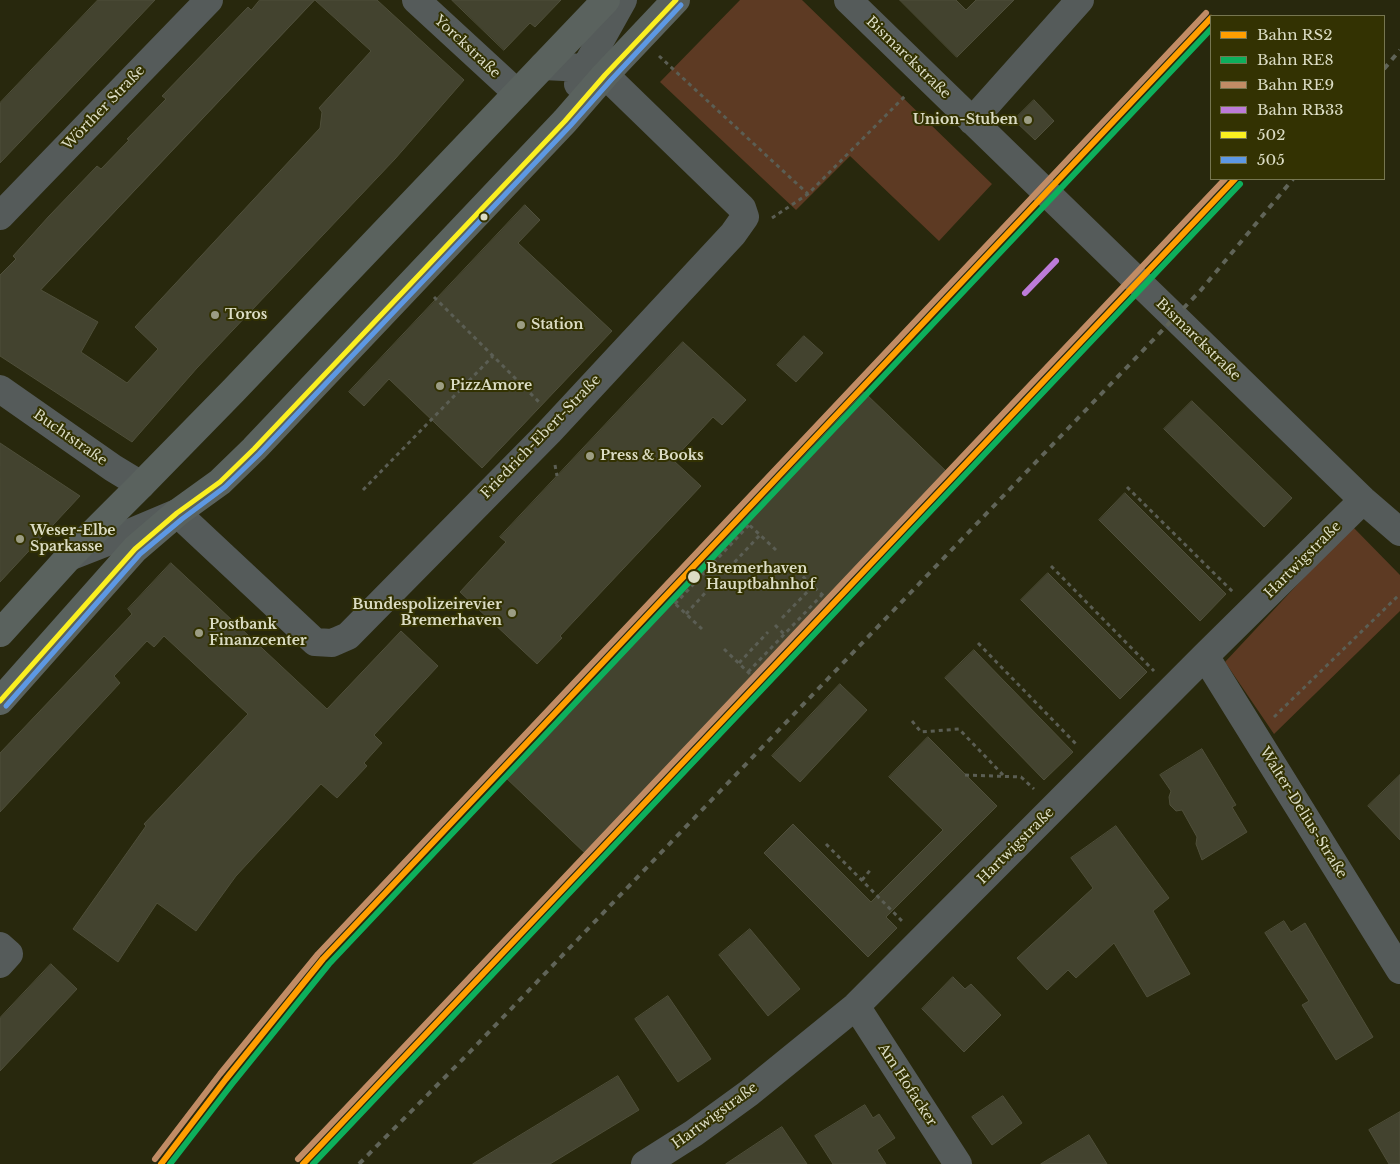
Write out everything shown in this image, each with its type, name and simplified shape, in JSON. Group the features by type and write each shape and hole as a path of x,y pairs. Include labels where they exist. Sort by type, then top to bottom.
{"main road":[{"path":"0,633 68,557 141,486 606,0"},
{"path":"0,701 134,549 177,512 220,482 254,449 565,121 595,72 640,38 676,0"},
{"name":"Friedrich-Ebert-Straße","path":"141,486 177,512"}],"street":[{"name":"Wörther Straße","path":"0,216 209,0"},
{"name":"Yorckstraße","path":"416,0 517,93"},
{"path":"543,66 595,72 623,0"},
{"name":"Bismarckstraße","path":"848,0 1364,500 1400,532"},
{"path":"972,121 1080,0"},
{"name":"Friedrich-Ebert-Straße","path":"177,512 315,642 332,643 348,636 549,432 733,234 745,218 742,208 595,72"},
{"name":"Buchtstraße","path":"0,389 141,486"},
{"name":"Hartwigstraße","path":"645,1164 694,1133 749,1093 856,1006 1205,656 1364,500"},
{"path":"68,557 177,512"},
{"name":"Walter-Delius-Straße","path":"1205,656 1400,970"},
{"path":"0,946 9,954 0,964"},
{"name":"Am Hofacker","path":"856,1006 958,1164"}],"path":[{"path":"640,38 808,194"},
{"path":"733,234 752,230 808,194 926,75"},
{"path":"416,278 544,408 558,476"},
{"path":"363,490 493,356"},
{"path":"1127,487 1252,610"},
{"path":"744,520 776,550"},
{"path":"675,604 749,525"},
{"path":"729,568 760,535"},
{"path":"711,565 722,576"},
{"path":"1051,566 1172,689"},
{"path":"797,571 829,601"},
{"path":"686,614 715,582"},
{"path":"782,618 813,586"},
{"path":"748,672 822,594"},
{"path":"1255,736 1400,594"},
{"path":"670,599 702,629"},
{"path":"775,625 784,634"},
{"path":"739,663 768,632"},
{"path":"978,642 1097,765"},
{"path":"724,649 755,678"},
{"path":"912,722 921,732 959,729 1004,776"},
{"path":"965,775 1021,777 1054,809"},
{"path":"826,844 922,941"},
{"path":"862,880 872,868"}],"shaded area":[{"path":"740,0 802,0 992,184 939,241 850,156 796,210 660,82"},
{"path":"1352,526 1400,575 1400,611 1274,734 1225,662"}],"building":[{"path":"98,0 155,0 0,163 0,103"},
{"path":"260,0 315,0 377,0 464,80 395,159 197,368 132,442 0,356 0,275 16,259 13,256 49,216 97,166 101,169 129,140 127,139 166,99 162,96 248,7 251,10","holes":["315,0 371,51 319,108 322,112 320,128 135,327 158,349 127,383 81,352 98,322 41,290"]},
{"path":"452,0 561,0 535,27 530,23 504,50"},
{"path":"900,0 956,0 966,10 976,0 1014,0 957,57"},
{"path":"1034,100 1054,121 1035,140 1014,120"},
{"path":"525,205 540,220 518,243 612,331 482,468 389,379 364,406 349,392"},
{"path":"804,336 823,353 796,382 777,365"},
{"path":"683,342 746,400 722,425 713,417 673,460 701,486 560,636 562,638 537,664 460,592 506,542 500,537"},
{"path":"864,392 949,474 588,856 504,776"},
{"path":"1192,401 1292,498 1264,527 1164,429"},
{"name":"Weser-Elbe Sparkasse","path":"0,443 80,496 0,582"},
{"path":"1125,493 1226,594 1200,621 1099,520"},
{"path":"171,563 327,709 401,631 438,666 374,735 382,743 364,763 367,766 337,798 321,784 236,876 196,931 157,903 118,962 73,929 146,826 144,824 248,714 164,636 154,647 147,641 114,676 120,683 0,812 0,753 132,614 128,609"},
{"path":"1048,573 1147,672 1120,699 1021,600"},
{"path":"974,650 1073,752 1044,780 945,678"},
{"path":"840,684 867,710 800,782 772,756"},
{"path":"928,737 997,806 886,917 897,928 868,957 764,853 793,824 871,902 943,830 889,777"},
{"path":"1202,749 1236,805 1232,807 1247,832 1202,860 1196,844 1197,837 1182,810 1176,811 1170,805 1169,797 1171,791 1160,775"},
{"path":"1400,775 1400,840 1368,806"},
{"path":"1116,826 1169,898 1153,911 1190,974 1147,997 1114,943 1076,978 1068,970 1047,990 1017,958 1093,888 1071,858"},
{"path":"1284,921 1291,932 1305,923 1373,1037 1336,1060 1302,1005 1309,1001 1265,933"},
{"path":"750,929 800,989 768,1016 719,955"},
{"path":"51,964 77,989 0,1071 0,1018"},
{"path":"953,977 965,989 971,984 1001,1015 964,1052 922,1009"},
{"path":"668,996 711,1059 678,1082 635,1019"},
{"path":"618,1076 639,1110 550,1164 473,1164"},
{"path":"1003,1096 1022,1123 992,1145 972,1117"},
{"path":"865,1105 873,1118 879,1114 895,1138 877,1150 886,1164 833,1164 815,1136"},
{"path":"1400,1112 1400,1164 1389,1164 1369,1130"},
{"path":"782,1127 807,1164 726,1164"},
{"path":"1089,1135 1107,1164 1041,1164"}],"railway":[{"path":"1385,68 1400,50"},
{"path":"359,1164 463,1059 1201,290 1292,180"}],"rail line":[{"name":"RE9","path":"155,1159 220,1074 318,954 1206,13"},
{"name":"RS2","path":"161,1164 226,1079 323,959 1210,19"},
{"name":"RE8","path":"170,1164 329,964 1210,30"},
{"name":"RE9","path":"298,1159 1224,180"},
{"name":"RS2","path":"303,1164 1234,180"},
{"name":"RE8","path":"313,1164 1240,184"},
{"name":"RB33","path":"1025,293 1056,261"}],"transit line":[{"name":"502","path":"0,701 135,549 177,513 220,482 254,449 565,121 605,75 676,0"},
{"name":"505","path":"6,706 140,554 225,487 259,454 570,126 681,5"}],"place":[{"name":"Union-Stuben","path":"1028,120"},
{"name":"Toros","path":"215,315"},
{"name":"Station","path":"521,325"},
{"name":"PizzAmore","path":"440,386"},
{"name":"Press & Books","path":"590,456"},
{"name":"Weser-Elbe Sparkasse","path":"20,539"},
{"name":"Bremerhaven Hauptbahnhof","path":"694,577"},
{"name":"Bundespolizeirevier Bremerhaven","path":"512,613"},
{"name":"Postbank Finanzcenter","path":"199,633"}]}
